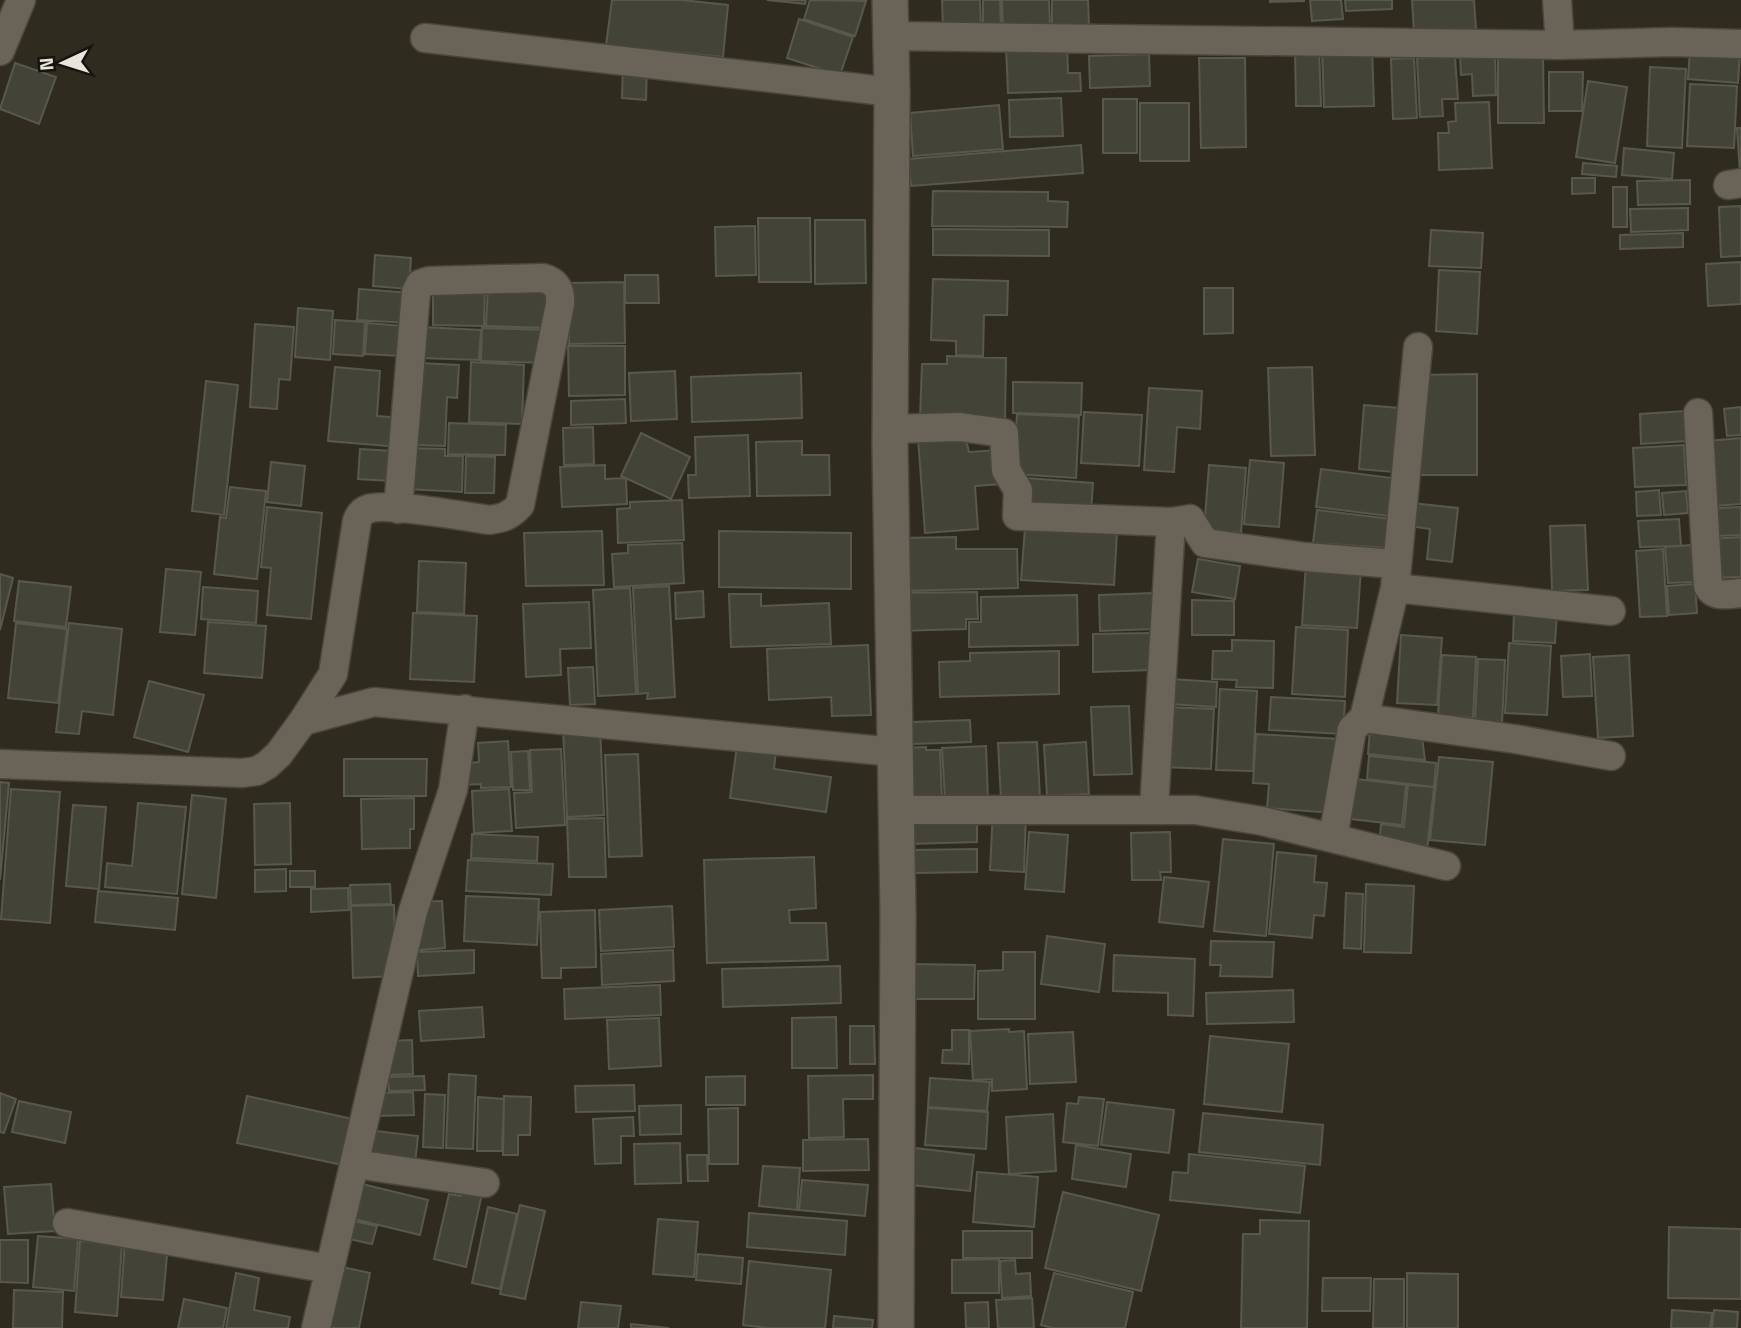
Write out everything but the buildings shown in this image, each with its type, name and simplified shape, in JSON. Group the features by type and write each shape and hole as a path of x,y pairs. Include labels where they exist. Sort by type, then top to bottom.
{"street":[{"path":"0,51 21,0"},
{"path":"890,0 890,429 898,913 896,1328"},
{"path":"1557,0 1560,45"},
{"path":"890,36 1560,45 1672,42 1741,44"},
{"path":"425,38 892,92"},
{"path":"0,764 242,773 257,771 267,765 279,754 333,674 360,513 366,510 398,509 490,520 513,513 520,505 560,304 561,294 551,280 429,281 420,284 416,292 398,509"},
{"path":"1333,838 1352,729 1364,718 1395,576 1418,347"},
{"path":"1698,413 1708,586 1710,591 1718,595 1741,593"},
{"path":"890,429 960,427 1004,433 1006,470 1018,490 1017,516 1171,522 1190,519 1205,542 1306,557 1395,576 1611,611"},
{"path":"1154,809 1171,522"},
{"path":"333,674 374,702"},
{"path":"303,720 374,702 894,752"},
{"path":"317,1328 413,911 453,790 466,709"},
{"path":"1364,718 1515,739 1611,756"},
{"path":"895,810 1195,810 1333,838 1446,866"},
{"path":"355,1164 485,1183"},
{"path":"67,1223 330,1269"}]}
